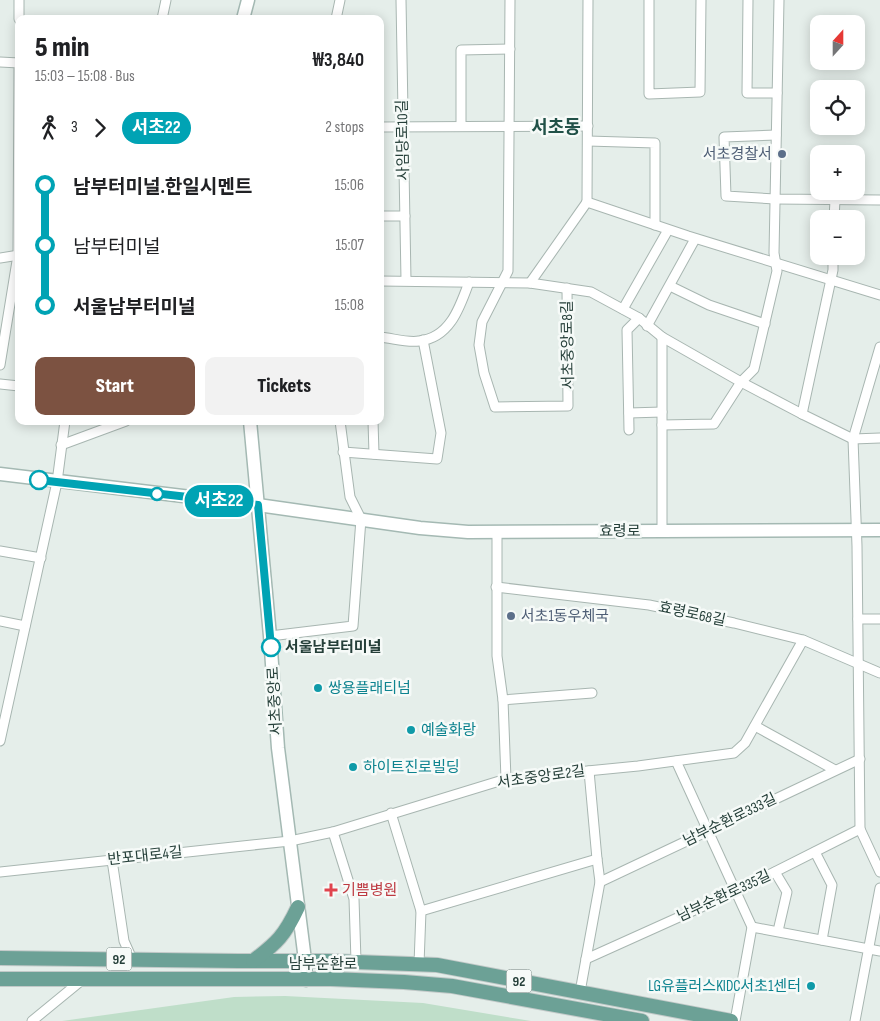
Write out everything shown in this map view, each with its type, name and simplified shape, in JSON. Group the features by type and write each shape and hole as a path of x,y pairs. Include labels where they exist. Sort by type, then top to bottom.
{"main road":[{"path":"244,15 248,0"},
{"name":"서초중앙로","path":"250,425 270,636 278,748 306,980"},
{"name":"효령로","path":"0,474 258,505 429,529 468,532 880,530"},
{"path":"253,961 281,938 289,927 298,907"},
{"name":"남부순환로","path":"0,958 305,960 419,964 454,968 731,1021"},
{"path":"238,961 238,980"},
{"name":"남부순환로","path":"0,980 382,981 452,986 642,1021"}],"street":[{"path":"19,0 19,15"},
{"path":"163,15 166,0"},
{"path":"337,15 340,0"},
{"name":"사임당로10길","path":"401,0 406,280"},
{"path":"504,282 508,271 510,0"},
{"path":"530,283 588,202 588,0"},
{"path":"649,0 649,94 700,92 701,0"},
{"path":"748,0 747,93 777,93"},
{"path":"662,425 714,424 741,382 754,369 777,271 774,254 778,0"},
{"path":"461,126 461,50 510,49"},
{"path":"0,62 15,63"},
{"path":"384,127 588,126"},
{"path":"776,135 724,137 726,196 810,200"},
{"path":"588,140 655,143 654,225"},
{"path":"834,210 835,200"},
{"path":"865,200 880,200"},
{"path":"588,202 695,239 880,295"},
{"path":"384,216 405,216"},
{"path":"623,309 668,230"},
{"path":"647,326 695,239"},
{"path":"0,258 15,256"},
{"path":"802,414 833,265"},
{"path":"0,365 15,273"},
{"name":"서초중앙로8길","path":"384,281 530,283 591,292 639,318 662,337 802,414 853,439 880,438"},
{"path":"384,338 419,342 438,336 453,320 470,282"},
{"name":"서초중앙로8길","path":"504,282 482,322 479,345 484,373 495,407 568,406 567,288"},
{"path":"670,286 709,305 765,324"},
{"path":"629,430 626,330 639,318"},
{"path":"662,337 662,531"},
{"path":"343,452 437,459 442,433 424,340"},
{"path":"880,347 879,360 853,439 859,664 860,829 880,872"},
{"path":"0,384 15,386"},
{"path":"629,413 662,412"},
{"path":"0,741 4,700 25,626 41,558 57,482 64,425"},
{"path":"62,445 115,425"},
{"path":"270,636 353,626 361,519 350,497 340,425"},
{"path":"373,425 374,454"},
{"path":"496,531 498,656 503,700 506,780"},
{"path":"0,551 41,558"},
{"name":"효령로68길","path":"496,587 649,605 734,623 803,640 880,673"},
{"path":"858,619 880,619"},
{"path":"0,621 25,626"},
{"name":"서초중앙로2길","path":"290,841 333,832 391,813 506,780 734,753 745,743 803,640"},
{"path":"503,700 592,693"},
{"path":"755,726 835,770"},
{"name":"남부순환로333길","path":"600,882 860,759"},
{"path":"676,761 752,926 735,1021"},
{"path":"580,992 600,882 589,771"},
{"path":"391,813 421,910 419,964"},
{"name":"남부순환로335길","path":"586,959 737,891 860,829"},
{"name":"남부순환로","path":"333,832 354,899 356,961"},
{"name":"반포대로4길","path":"0,872 290,841"},
{"path":"815,852 832,885 822,940"},
{"path":"421,910 597,858"},
{"path":"112,860 124,942 132,959"},
{"path":"775,872 787,892 778,932"},
{"path":"855,1021 880,888"},
{"path":"752,926 880,951"},
{"path":"32,1021 82,980"}],"green space":[{"path":"285,996 423,1003 531,1021 62,1021 234,997"}],"bus line":[{"name":"서초22","path":"39,480 258,505 271,647"}],"place":[{"name":"서초경찰서","path":"782,154"},
{"name":"서초1동우체국","path":"511,616"},
{"name":"서울남부터미널","path":"271,647"},
{"name":"쌍용플래티넘","path":"318,688"},
{"name":"예술화랑","path":"411,730"},
{"name":"하이트진로빌딩","path":"353,767"},
{"name":"기쁨병원","path":"331,890"},
{"name":"LG유플러스KIDC서초1센터","path":"811,986"}],"district":[{"name":"서초동","path":"556,127"}]}
